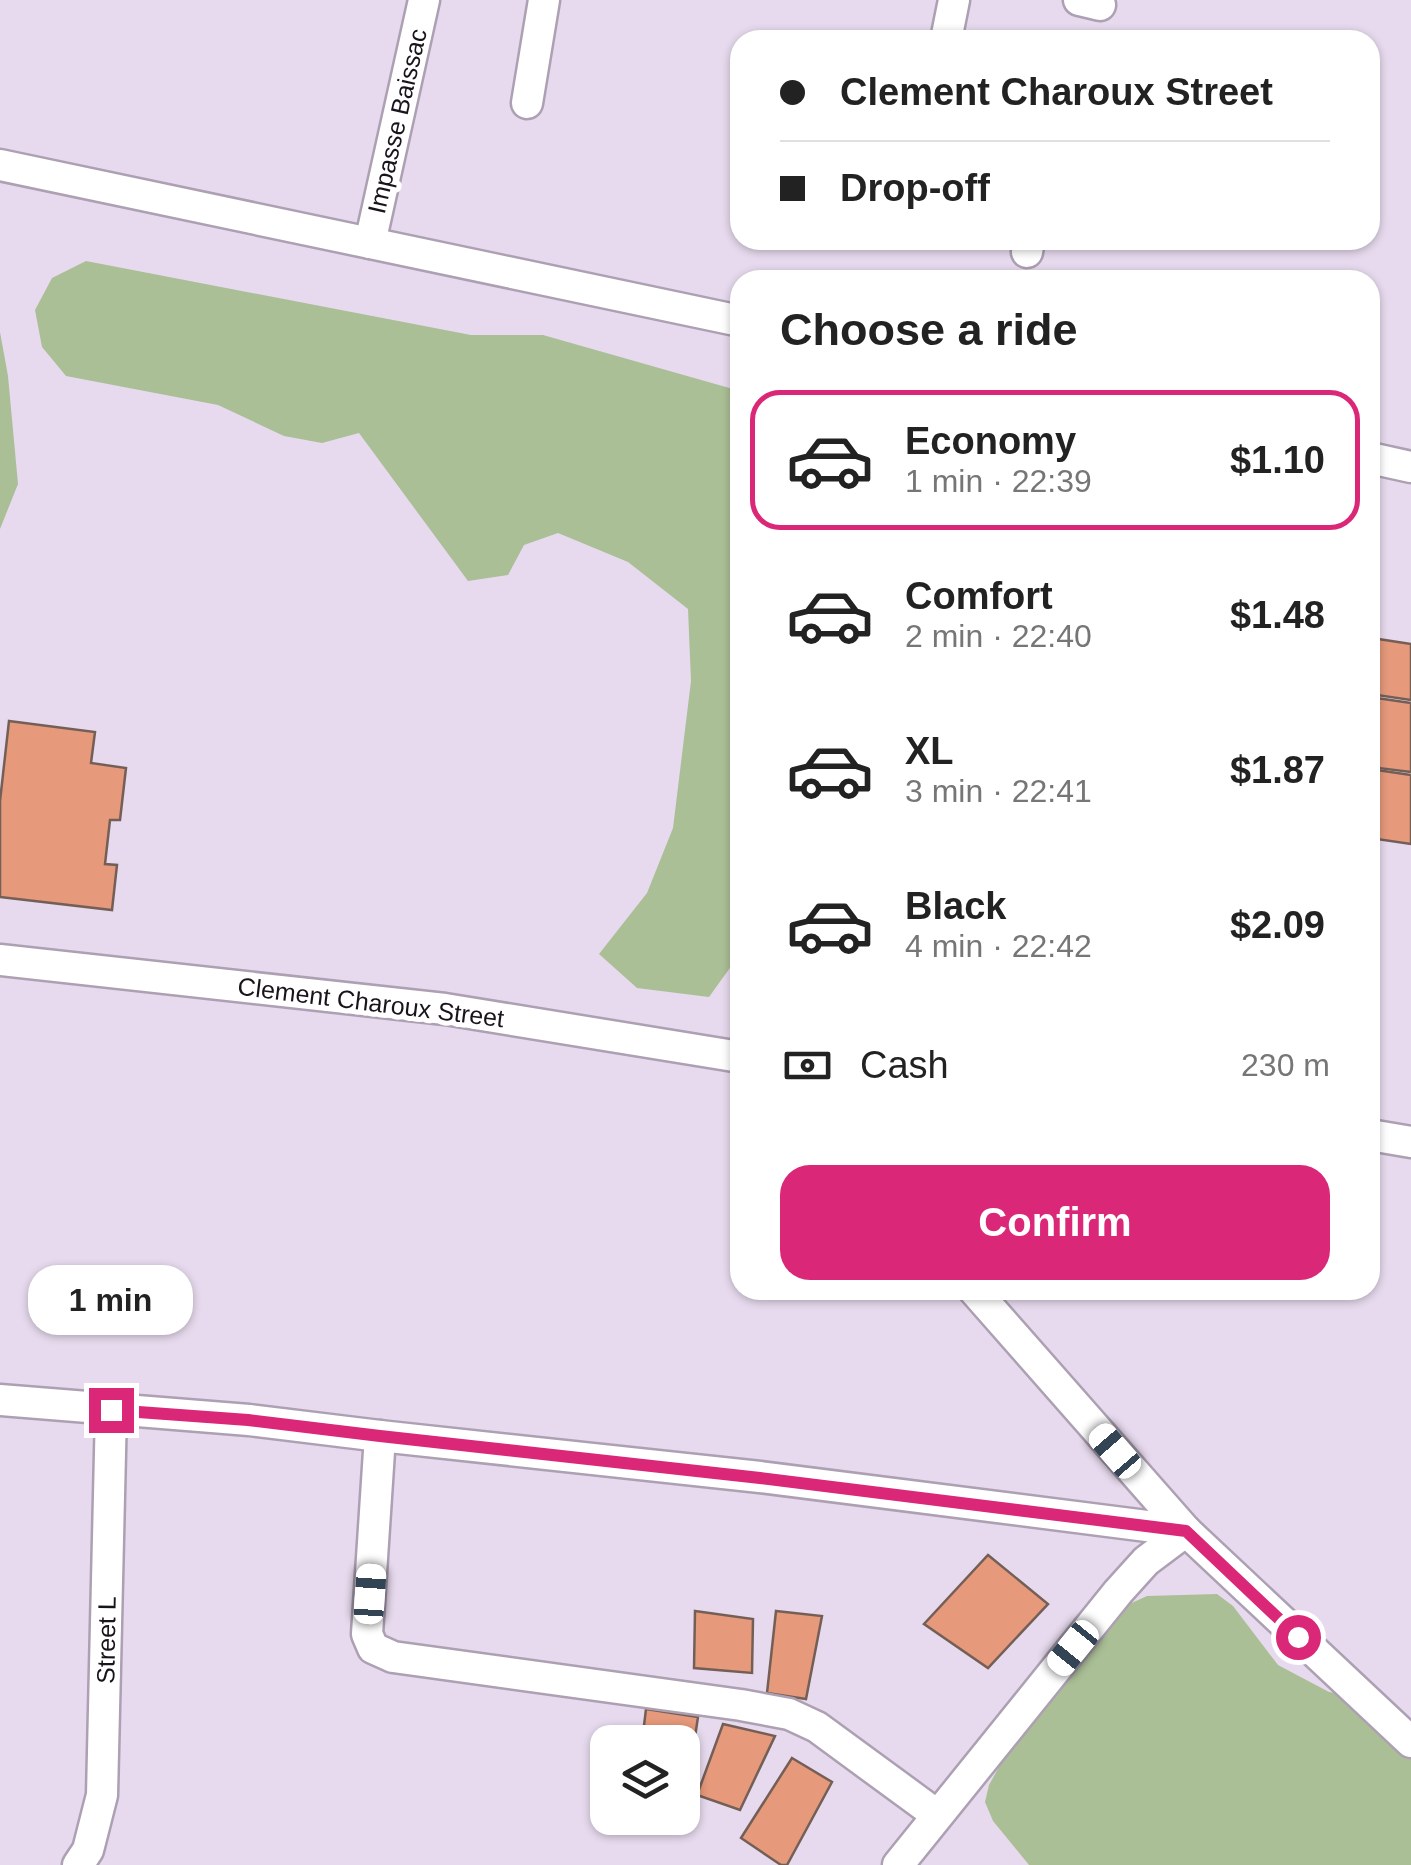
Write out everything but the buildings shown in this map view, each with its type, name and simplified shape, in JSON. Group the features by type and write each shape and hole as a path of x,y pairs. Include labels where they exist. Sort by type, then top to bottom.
{"street":[{"name":"Impasse Baissac","path":"370,243 424,0"},
{"path":"526,103 544,0"},
{"path":"948,30 954,0"},
{"path":"0,165 730,319"},
{"path":"1380,460 1411,467"},
{"name":"Clement Charoux Street","path":"0,960 445,1008 730,1055"},
{"path":"1380,1137 1411,1142"},
{"path":"983,1300 1186,1531 1411,1742"},
{"path":"0,1400 248,1420 1186,1531"},
{"name":"Street L","path":"78,1865 88,1850 102,1796 111,1410"},
{"path":"380,1436 367,1634 374,1648 393,1657 788,1714 817,1727 937,1815"},
{"path":"898,1865 1118,1592 1146,1562 1186,1531"}],"green space":[{"path":"86,261 471,335 543,335 730,388 730,968 709,997 637,988 599,954 647,893 673,828 691,681 688,609 628,562 558,533 524,545 508,575 468,581 359,433 322,443 284,436 218,405 66,376 42,347 35,310 52,278"},
{"path":"0,332 18,484 0,529"},
{"path":"1217,1594 1233,1606 1278,1665 1329,1692 1384,1701 1411,1729 1411,1865 1029,1865 993,1821 985,1802 989,1785 1025,1720 1114,1611 1147,1596"}],"route":[{"path":"111,1410 248,1420 1186,1531 1298,1637"}]}
